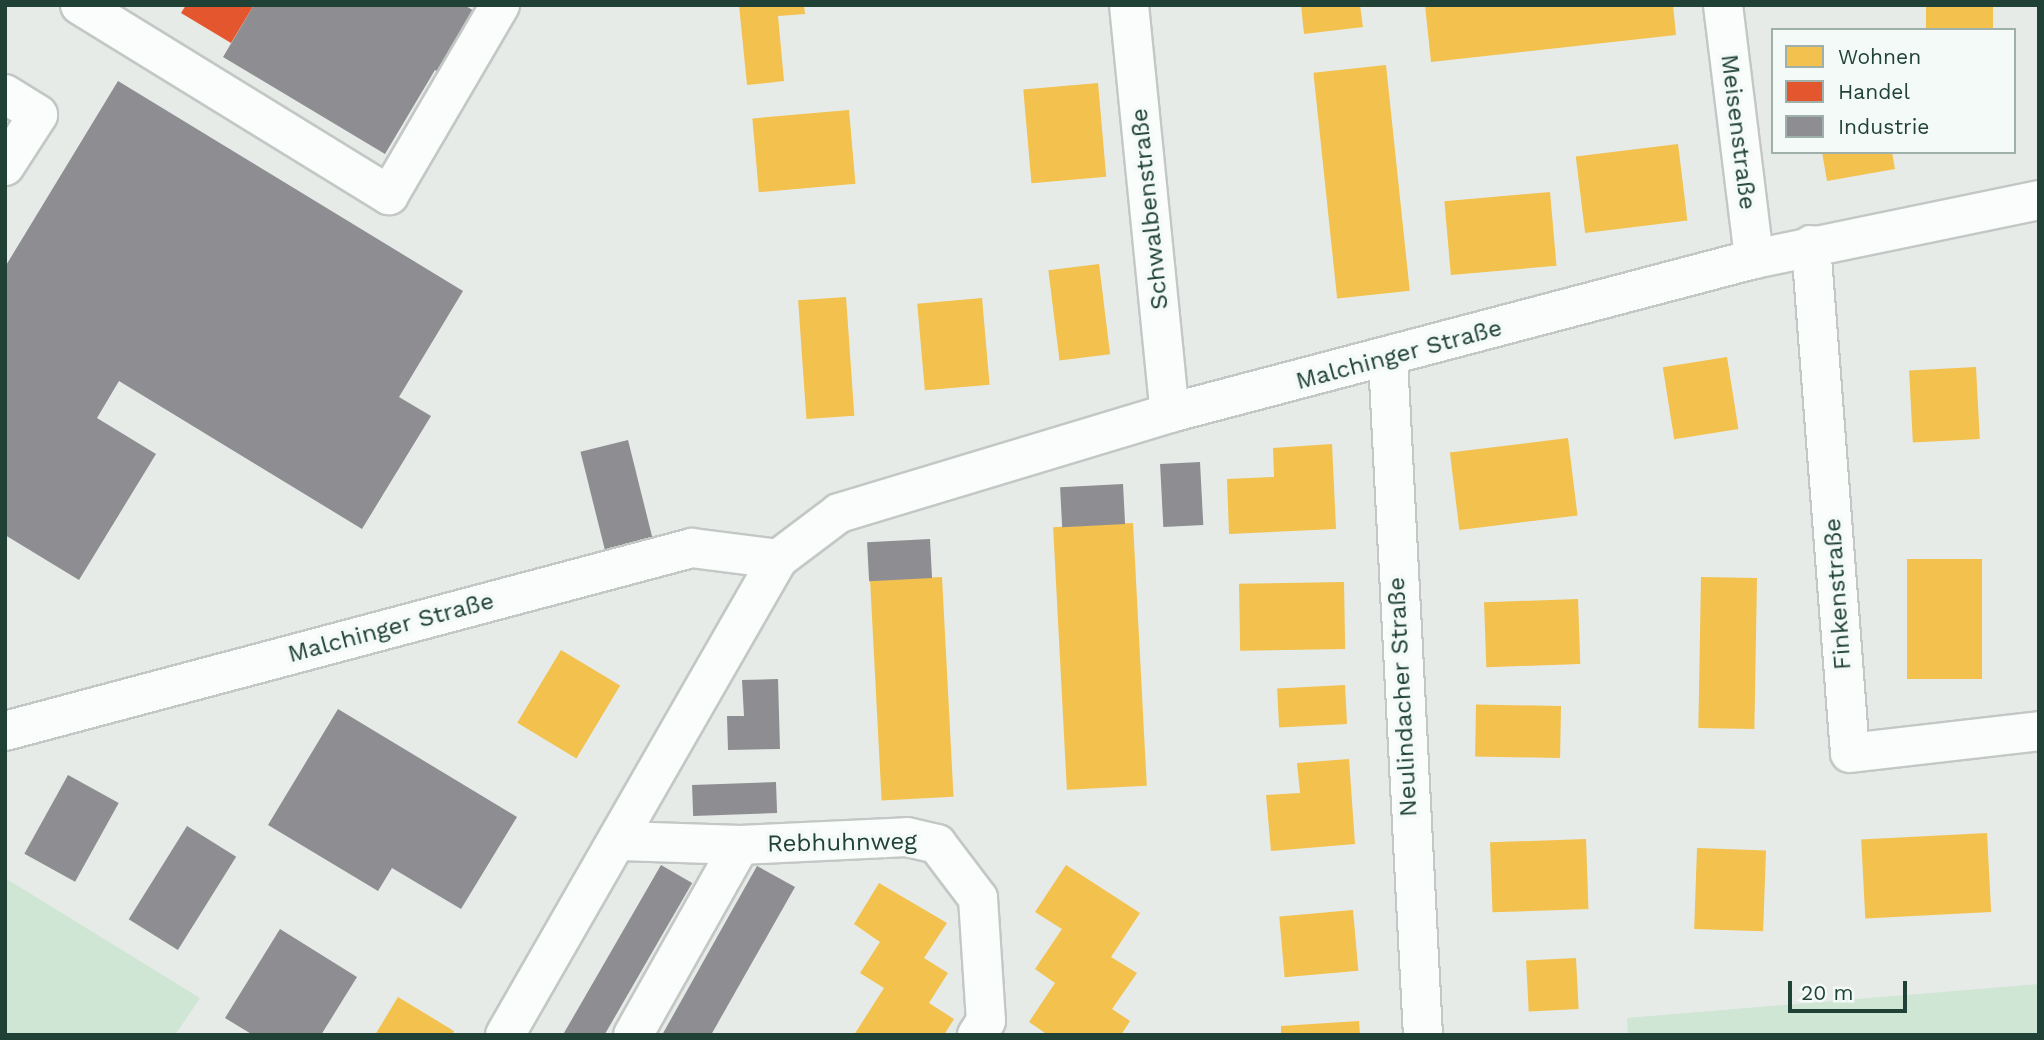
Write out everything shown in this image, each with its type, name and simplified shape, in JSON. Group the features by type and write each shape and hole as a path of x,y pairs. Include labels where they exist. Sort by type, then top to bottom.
{"street":[{"path":"80,5 119,15 389,195 500,5"},
{"name":"Schwalbenstraße","path":"1129,5 1170,413"},
{"name":"Meisenstraße","path":"1723,5 1754,259"},
{"path":"5,94 38,115 5,166"},
{"name":"Malchinger Straße","path":"505,1035 621,841 778,559 839,513 1170,413 1388,359 1754,259 1811,245 2039,200"},
{"name":"Finkenstraße","path":"1811,245 1850,753 2039,731"},
{"name":"Neulindacher Straße","path":"1388,359 1423,1035"},
{"name":"Malchinger Straße","path":"5,731 692,548 778,559"},
{"name":"Rebhuhnweg","path":"621,841 740,845 907,837 937,844 978,898 986,1021 977,1035"},
{"path":"633,1035 740,845"}],"green space":[{"path":"5,878 200,998 175,1035 5,1035"},
{"path":"2039,984 2039,1035 1628,1035 1627,1018"}],"building: Wohnen":[{"path":"739,5 804,5 805,14 778,16 784,81 747,85"},
{"path":"1301,5 1360,5 1363,27 1304,34"},
{"path":"1425,5 1673,5 1676,35 1431,62"},
{"path":"1926,5 1993,5 1993,28 1926,28"},
{"path":"1386,65 1410,291 1337,298 1313,73"},
{"path":"1098,83 1106,177 1031,183 1023,90"},
{"path":"849,110 855,184 759,192 752,118"},
{"path":"1678,144 1687,220 1585,233 1576,157"},
{"path":"1822,154 1892,154 1895,169 1827,181"},
{"path":"1550,192 1556,266 1451,275 1444,201"},
{"path":"1099,264 1110,354 1059,361 1048,270"},
{"path":"846,297 854,416 806,419 798,300"},
{"path":"982,298 990,385 925,390 917,304"},
{"path":"1727,357 1738,429 1674,439 1663,367"},
{"path":"1976,367 1980,439 1913,442 1909,371"},
{"path":"1568,438 1578,515 1459,530 1450,453"},
{"path":"1332,444 1336,529 1229,534 1227,479 1274,477 1273,448"},
{"path":"1133,523 1147,786 1067,790 1053,527"},
{"path":"1907,559 1982,559 1982,679 1907,679"},
{"path":"942,577 954,797 882,800 870,581"},
{"path":"1701,577 1757,578 1754,729 1698,728"},
{"path":"1344,582 1345,649 1240,651 1239,584"},
{"path":"1578,599 1580,664 1486,667 1484,602"},
{"path":"561,650 620,686 576,758 517,723"},
{"path":"1345,685 1347,724 1279,728 1277,689"},
{"path":"1476,705 1561,706 1560,758 1475,757"},
{"path":"1349,759 1355,844 1271,851 1266,795 1300,793 1297,763"},
{"path":"1987,833 1991,912 1865,918 1861,840"},
{"path":"1586,839 1588,909 1493,912 1490,842"},
{"path":"1697,848 1766,850 1763,931 1694,929"},
{"path":"1066,865 1140,913 1111,957 1137,973 1112,1009 1130,1021 1121,1035 1048,1035 1029,1022 1055,983 1035,969 1062,929 1035,912"},
{"path":"879,883 947,923 924,958 948,973 929,1003 954,1019 944,1035 854,1035 884,988 860,973 880,942 854,924"},
{"path":"1353,910 1358,971 1285,977 1279,916"},
{"path":"1576,958 1579,1009 1529,1012 1526,961"},
{"path":"398,997 454,1031 452,1035 375,1035"},
{"path":"1359,1021 1360,1035 1281,1035 1281,1026"}],"building: Handel":[{"path":"186,5 254,5 231,43 181,13"}],"building: Industrie":[{"path":"254,5 464,5 483,16 446,77 435,70 385,154 223,57"},
{"path":"118,81 463,291 399,397 431,416 362,529 119,381 97,418 156,454 79,580 5,535 5,267"},
{"path":"628,440 652,538 605,550 580,452"},
{"path":"1200,462 1203,525 1163,527 1160,464"},
{"path":"1123,484 1125,524 1062,527 1060,487"},
{"path":"930,539 932,578 869,581 867,542"},
{"path":"778,679 780,749 728,750 727,716 744,716 742,680"},
{"path":"338,709 517,817 461,909 392,868 378,891 268,825"},
{"path":"68,775 119,803 75,882 24,854"},
{"path":"776,782 777,813 693,816 692,785"},
{"path":"187,826 236,857 178,950 129,919"},
{"path":"661,865 692,883 604,1035 564,1034"},
{"path":"757,866 795,887 711,1035 662,1035"},
{"path":"280,929 357,977 321,1035 253,1035 225,1018"}]}
